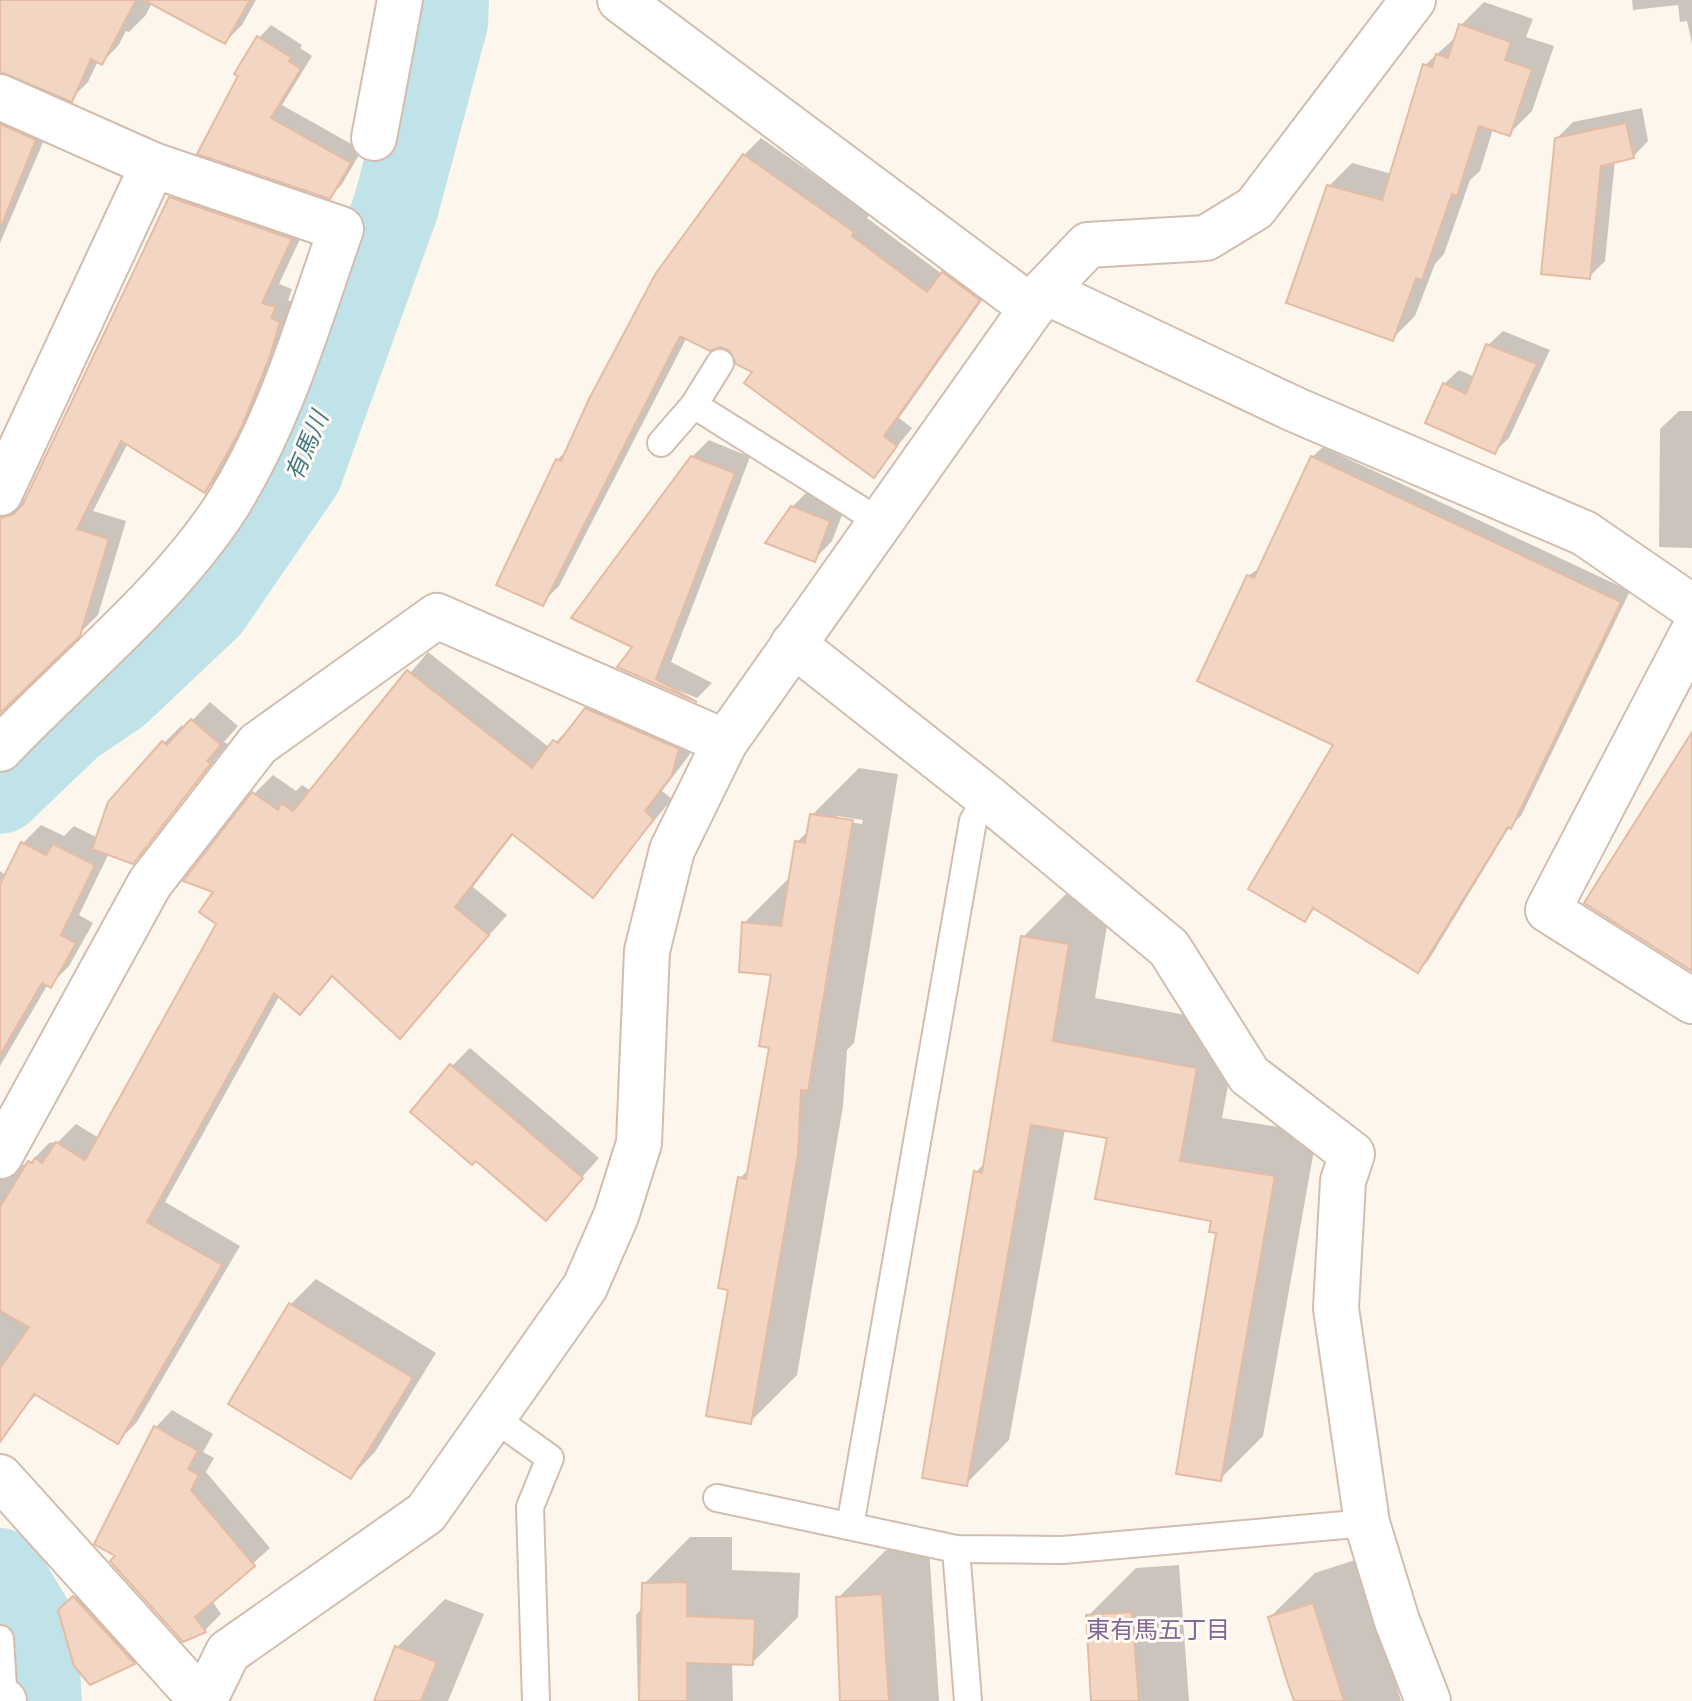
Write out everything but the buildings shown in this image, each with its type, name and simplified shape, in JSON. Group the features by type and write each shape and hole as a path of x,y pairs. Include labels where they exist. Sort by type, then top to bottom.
{"street":[{"path":"374,138 400,0"},
{"path":"620,0 1038,299 1584,533 1692,607"},
{"path":"0,1477 186,1683 206,1697 228,1652 426,1513 585,1287 616,1216 639,1143 647,951 672,850 725,742 1038,299 1088,245 1206,238 1255,208 1413,0"},
{"path":"0,97 153,165 341,229 276,417 227,505 170,577 0,749"},
{"path":"0,493 153,165"},
{"path":"0,1156 150,883 258,744 437,616 725,742"},
{"path":"1692,634 1548,910 1692,1001"},
{"path":"793,644 987,797 1169,948 1249,1075 1352,1154 1343,1181 1336,1308 1367,1523 1397,1621 1428,1701"}],"lane":[{"path":"661,443 694,405 720,363"},
{"path":"694,405 880,522"},
{"path":"850,1526 973,821 987,797"},
{"path":"494,1418 550,1458 530,1507 536,1701"},
{"path":"717,1498 956,1549 1063,1550 1367,1523"},
{"path":"956,1549 968,1701"},
{"path":"0,1639 3,1701"}],"waterway":[{"name":"有馬川","path":"0,791 70,724 117,692 208,606 300,472 396,206 445,22 446,0"},
{"name":"有馬川","path":"0,1571 34,1627 39,1701"}],"district":[{"name":"東有馬五丁目","path":"1158,1630"}]}
